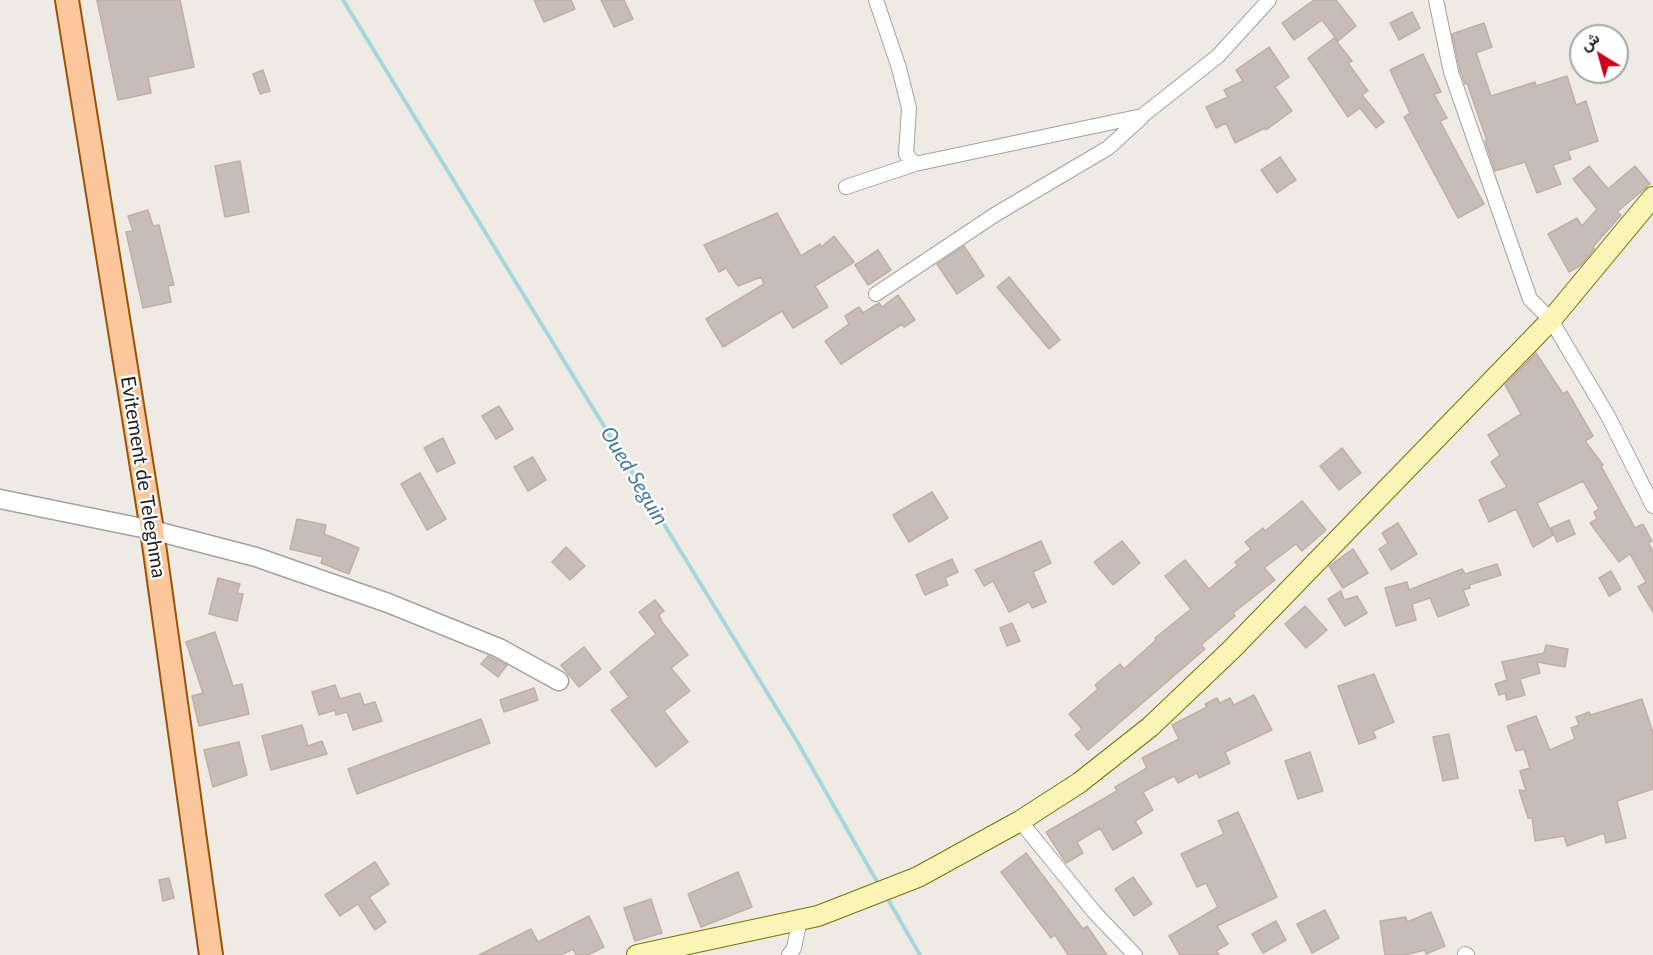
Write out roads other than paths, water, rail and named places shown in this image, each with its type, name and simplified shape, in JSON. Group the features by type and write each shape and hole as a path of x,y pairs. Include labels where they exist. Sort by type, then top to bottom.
{"main road":[{"name":"Evitement de Teleghma","path":"67,0 152,530 211,955"},
{"path":"637,955 818,916 918,877 1020,821 1079,783 1150,727 1231,650 1551,320 1653,197"}],"street":[{"path":"876,0 899,68 909,108 906,154 915,164"},
{"path":"876,294 996,214 1108,148 1143,116 1218,56 1269,0"},
{"path":"1436,0 1451,72 1530,299 1551,320 1608,416 1653,506"},
{"path":"846,187 915,164 1143,116"},
{"path":"0,499 152,530 256,557 388,603 499,648 559,681"},
{"path":"1020,821 1095,913 1135,955"},
{"path":"789,955 794,948 800,920"}],"waterway":[{"name":"Oued Seguin","path":"343,0 798,743 880,887"},
{"name":"Oued Seguin","path":"886,896 920,955"}]}
